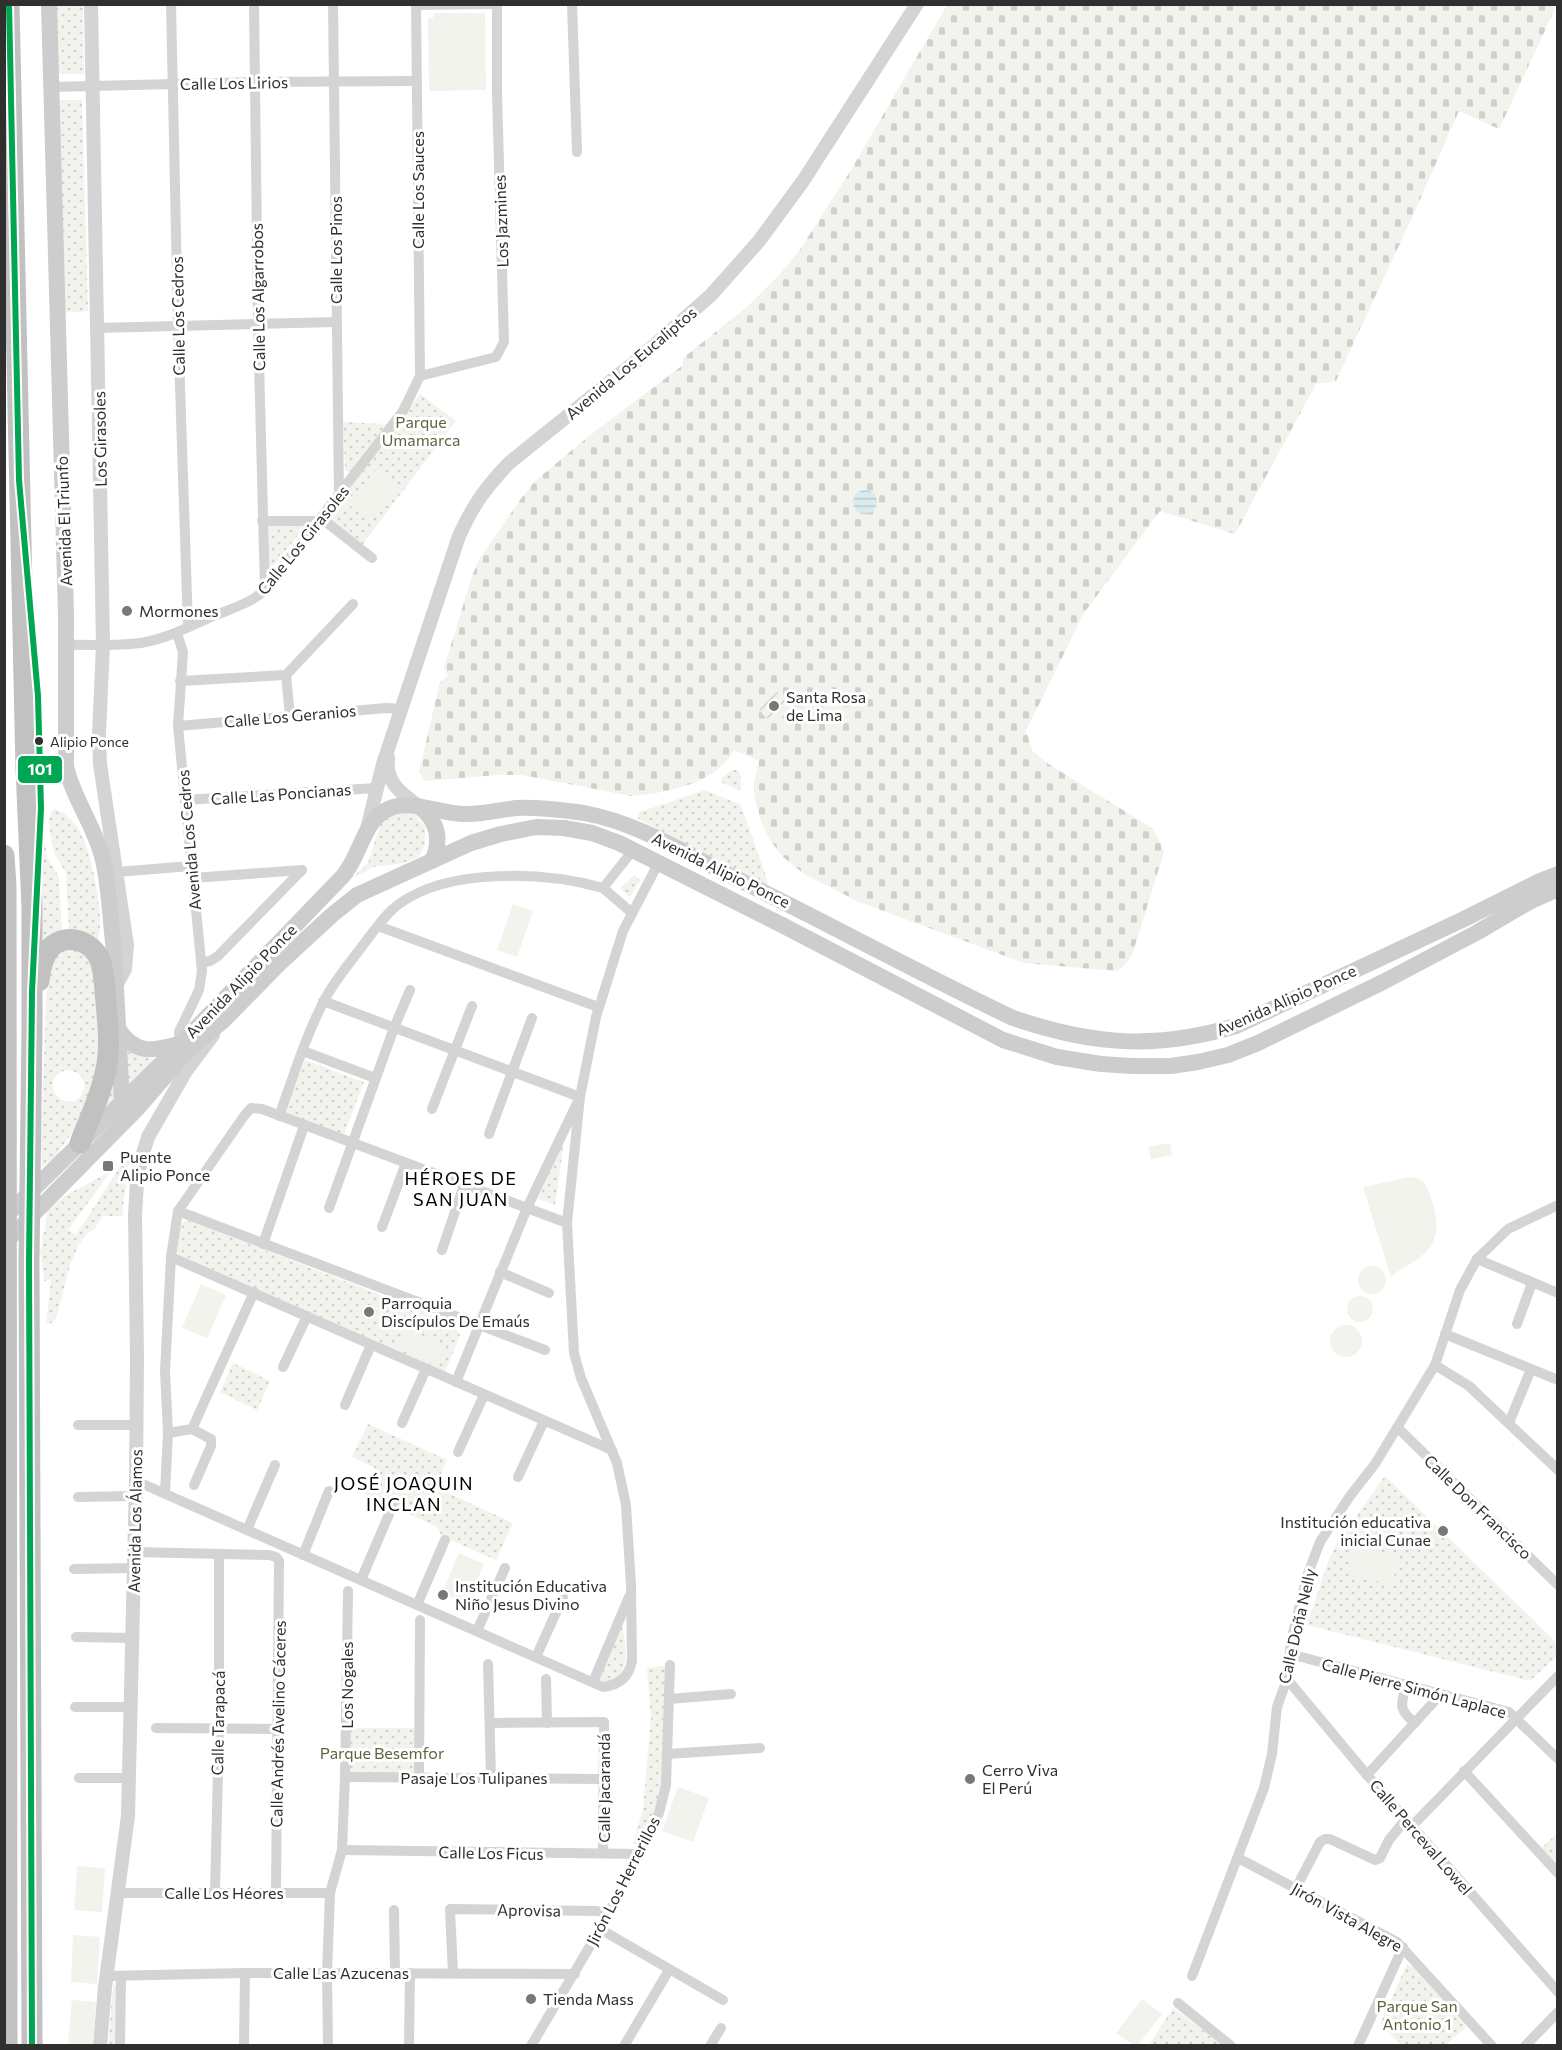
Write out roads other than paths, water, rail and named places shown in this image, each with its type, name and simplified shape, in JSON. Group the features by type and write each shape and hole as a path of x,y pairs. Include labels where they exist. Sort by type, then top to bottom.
{"highway":[{"path":"9,4 26,758 32,907 29,1262 32,2046"},
{"path":"4,855 6,886 7,2046"},
{"path":"32,1028 44,958 51,948 61,941 73,939 86,943 94,950 103,974 108,1055 99,1096 80,1143"}],"main road":[{"name":"Avenida El Triunfo","path":"49,4 66,645 66,766 70,783 92,829 102,858 109,896 122,1103"},
{"name":"Avenida Alipio Ponce","path":"4,1218 122,1103 349,869 370,826 383,811 404,804 435,812 465,814 518,808 549,809 584,814 627,825 786,902 1013,1018 1053,1032 1088,1039 1128,1042 1170,1041 1206,1035 1246,1022 1557,874"},
{"path":"420,807 434,822 437,832 436,852 432,861"},
{"name":"Avenida Alipio Ponce","path":"4,1244 137,1109 188,1050 224,1020 281,962 332,915 357,895 471,843 501,834 536,827 564,828 592,833 634,849 1002,1040 1057,1057 1101,1064 1171,1066 1218,1057 1258,1043 1335,1006 1557,889"},
{"path":"1002,1040 1013,1018"},
{"path":"118,1030 131,1044 147,1050 180,1044"}],"street":[{"name":"Los Girasoles","path":"91,4 103,644 99,735 100,764 117,872"},
{"name":"Calle Los Cedros","path":"171,4 188,627"},
{"name":"Calle Los Algarrobos","path":"254,4 258,324 265,590"},
{"name":"Calle Los Pinos","path":"333,4 339,496"},
{"path":"416,5 496,4"},
{"name":"Los Jazmines","path":"420,376 496,357 504,342 496,4"},
{"path":"572,4 577,152"},
{"name":"Calle Los Sauces","path":"416,5 420,376"},
{"name":"Avenida Los Eucaliptos","path":"365,837 382,764 392,741 459,536 471,509 509,463 641,357 711,295 759,241 803,181 915,6"},
{"name":"Calle Los Lirios","path":"51,87 417,81"},
{"path":"98,328 336,322"},
{"name":"Calle Los Girasoles","path":"66,645 115,645 145,642 177,633 255,600 339,496 403,411 420,376"},
{"path":"262,521 320,520 372,558"},
{"path":"180,681 286,675 353,604"},
{"name":"Avenida Los Cedros","path":"177,633 183,652 178,726 201,963 199,990 179,1032 180,1044"},
{"path":"286,675 290,716"},
{"name":"Calle Los Geranios","path":"178,726 386,708 402,709"},
{"name":"Avenida Los Eucaliptos","path":"392,741 387,767 389,776 402,794 420,807"},
{"name":"Calle Las Poncianas","path":"185,800 376,788"},
{"path":"603,888 634,849"},
{"path":"136,1480 603,1687 615,1685 630,1670 632,1661 631,1593 626,1505 617,1463 581,1378 574,1353 567,1223 580,1097 598,1007 623,931 659,862"},
{"path":"116,986 124,969 128,945 117,872 191,866"},
{"path":"193,878 302,870 218,956 201,963"},
{"path":"279,1116 323,1001 378,926 397,905 406,899 429,889 483,877 508,876 579,881 603,888 631,912"},
{"path":"378,926 598,1007"},
{"path":"329,1208 375,1078 411,990"},
{"path":"323,1001 580,1097"},
{"path":"432,1109 472,1006"},
{"path":"489,1134 532,1018"},
{"name":"Avenida Los Álamos","path":"100,2046 114,1976 118,1893 128,1816 137,1425 135,1216 141,1160 148,1137 186,1071 224,1020"},
{"path":"303,1051 375,1078"},
{"path":"456,1382 527,1208 580,1097"},
{"path":"165,1493 168,1433 165,1371 171,1257 178,1211 251,1108 262,1109 567,1223"},
{"path":"263,1244 304,1126"},
{"path":"382,1227 406,1163"},
{"path":"442,1250 464,1185"},
{"name":"Calle Doña Nelly","path":"1192,1976 1264,1788 1272,1754 1277,1707 1287,1679 1291,1641 1307,1576 1320,1542 1350,1496 1375,1464 1435,1365 1460,1290 1477,1258 1508,1229 1557,1205"},
{"path":"178,1211 545,1350"},
{"path":"171,1257 612,1450"},
{"path":"1477,1258 1557,1293"},
{"path":"500,1272 549,1293"},
{"path":"1517,1324 1532,1283"},
{"path":"192,1429 254,1292"},
{"path":"283,1367 307,1316"},
{"path":"1445,1334 1557,1380"},
{"path":"345,1405 372,1345"},
{"path":"1435,1365 1470,1386 1557,1469"},
{"path":"402,1423 426,1369"},
{"path":"1509,1423 1531,1369"},
{"path":"458,1452 484,1395"},
{"path":"518,1477 544,1421"},
{"path":"78,1425 137,1425"},
{"name":"Calle Don Francisco","path":"1398,1428 1557,1585"},
{"path":"168,1433 192,1429 209,1437 212,1443 194,1485"},
{"path":"247,1530 275,1466"},
{"path":"303,1555 329,1491"},
{"path":"78,1497 135,1496"},
{"path":"361,1580 393,1506"},
{"path":"417,1605 445,1540"},
{"path":"134,1552 219,1554"},
{"name":"Calle Andrés Avelino Cáceres","path":"219,1554 269,1555 276,1557 279,1561 276,1892"},
{"name":"Calle Tarapacá","path":"215,1892 219,1729 219,1554"},
{"path":"74,1569 134,1568"},
{"path":"477,1631 505,1568"},
{"name":"Los Nogales","path":"328,2046 327,1973 330,1893 342,1850 348,1592"},
{"path":"592,1682 631,1593"},
{"path":"536,1657 563,1597"},
{"path":"419,1777 420,1620"},
{"path":"76,1637 132,1638"},
{"name":"Calle Pierre Simón Laplace","path":"1290,1654 1509,1712 1557,1759"},
{"path":"488,1664 490,1778"},
{"name":"Jirón Los Herrerillos","path":"531,2046 600,1929 640,1854 658,1814 666,1785 670,1665"},
{"path":"1296,1888 1320,1842 1324,1839 1330,1839 1375,1860 1380,1858 1389,1840 1464,1771 1557,1676"},
{"path":"490,1723 547,1723 546,1679"},
{"name":"Calle Perceval Lowel","path":"1287,1679 1367,1775 1557,1992"},
{"path":"1406,1685 1401,1704 1407,1717 1415,1723"},
{"path":"1367,1775 1441,1694"},
{"path":"669,1699 731,1695"},
{"path":"75,1707 130,1707"},
{"name":"Calle Jacarandá","path":"547,1723 604,1722 603,1854"},
{"path":"156,1728 278,1729"},
{"path":"667,1754 760,1748"},
{"path":"1464,1771 1557,1873"},
{"name":"Pasaje Los Tulipanes","path":"345,1777 603,1779"},
{"path":"79,1778 129,1778"},
{"name":"Calle Los Ficus","path":"342,1850 640,1854"},
{"name":"Jirón Vista Alegre","path":"1238,1858 1397,1942 1492,2046"},
{"name":"Calle Los Héores","path":"118,1893 330,1893"},
{"name":"Aprovisa","path":"453,1973 450,1909 597,1911 608,1914"},
{"path":"394,1910 395,1973"},
{"path":"600,1929 723,2001"},
{"path":"1358,2046 1403,1947"},
{"path":"624,2046 669,1970"},
{"path":"244,2046 245,1972"},
{"name":"Calle Las Azucenas","path":"114,1976 245,1972 575,1974"},
{"path":"409,2046 410,1973"},
{"path":"114,1976 120,2046"},
{"path":"1179,2003 1231,2046"},
{"path":"1525,2046 1557,2012"},
{"path":"710,2046 721,2028"}],"place":[{"name":"Mormones","path":"127,611"},
{"name":"Santa Rosa de Lima","path":"774,706"},
{"name":"Alipio Ponce","path":"39,741"},
{"name":"Puente Alipio Ponce","path":"108,1166"},
{"name":"Parroquia Discípulos De Emaús","path":"369,1312"},
{"name":"Institución educativa inicial Cunae","path":"1443,1531"},
{"name":"Institución Educativa Niño Jesus Divino","path":"443,1595"},
{"name":"Cerro Viva El Perú","path":"970,1779"},
{"name":"Tienda Mass","path":"531,1999"}],"district":[{"name":"HÉROES DE SAN JUAN","path":"461,1189"},
{"name":"JOSÉ JOAQUIN INCLAN","path":"404,1494"}],"park label":[{"name":"Parque Umamarca","path":"421,431"},
{"name":"Parque Besemfor","path":"382,1753"},
{"name":"Parque San Antonio 1","path":"1417,2015"}]}
